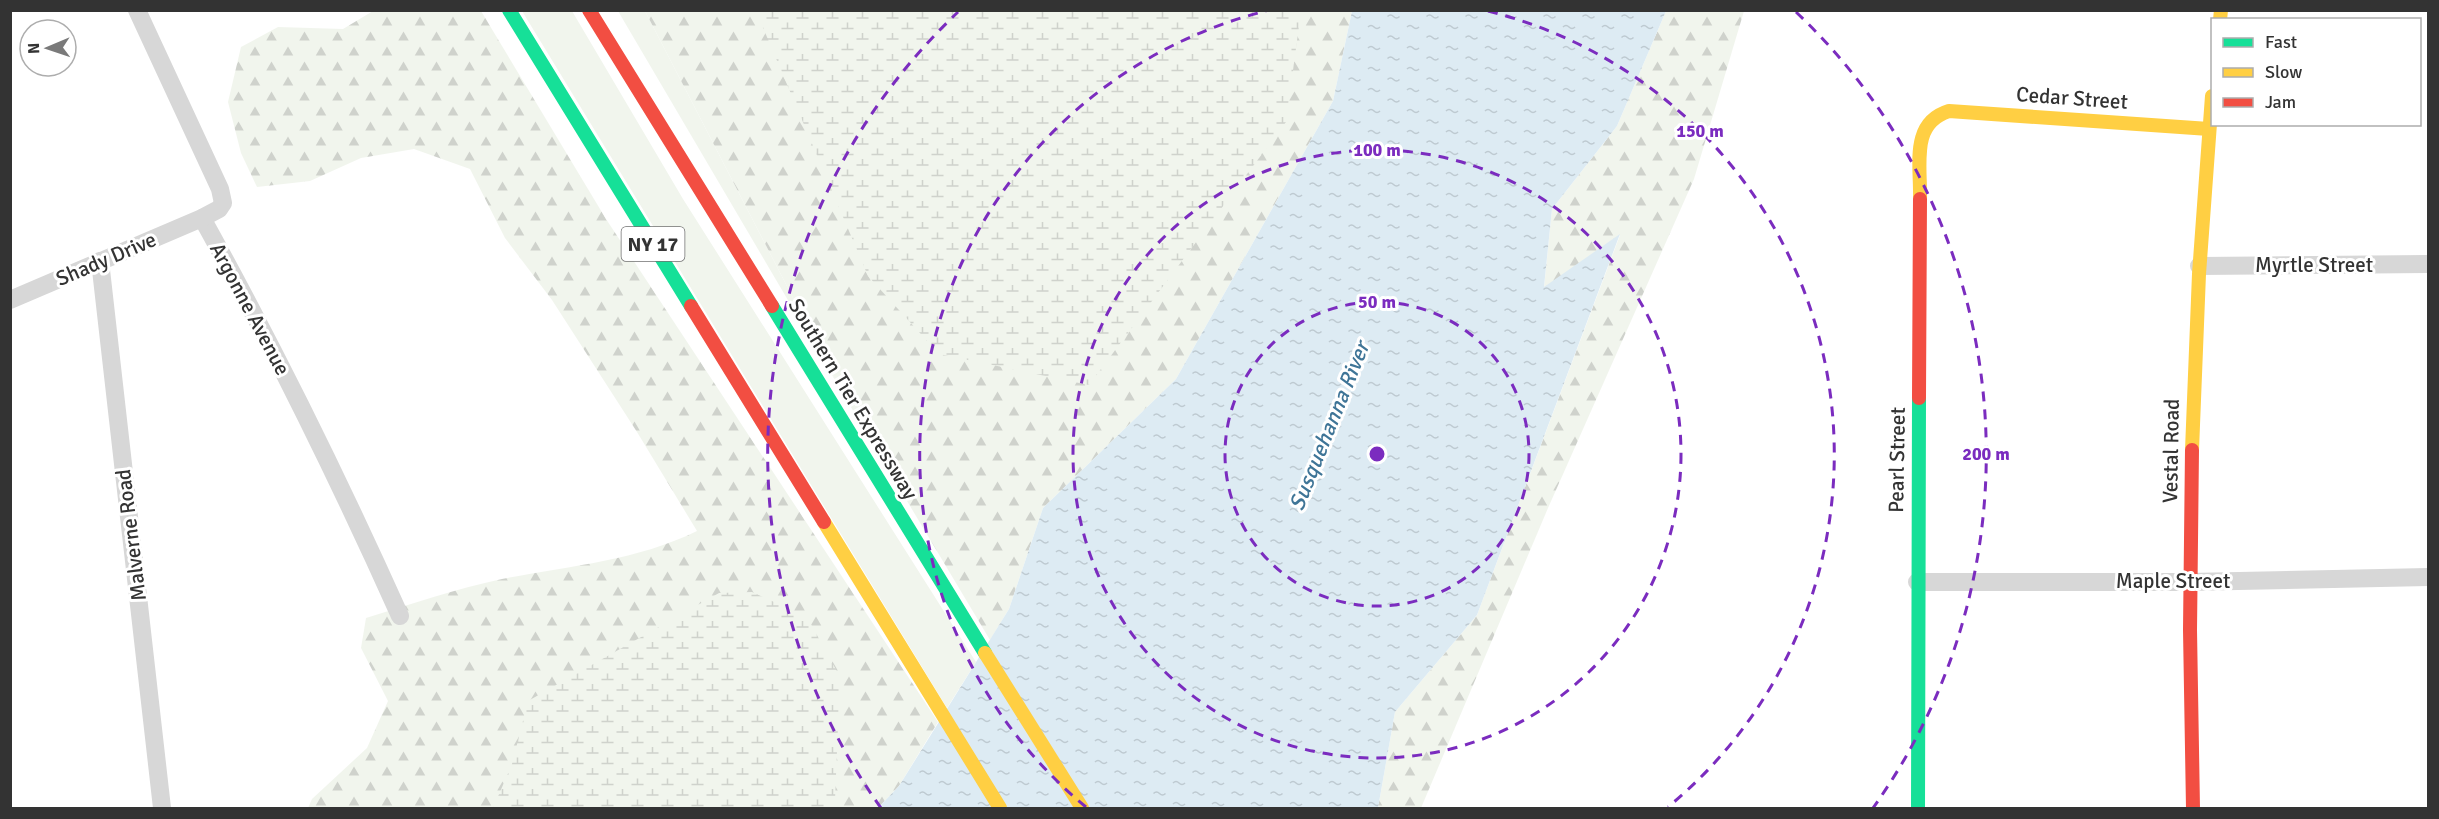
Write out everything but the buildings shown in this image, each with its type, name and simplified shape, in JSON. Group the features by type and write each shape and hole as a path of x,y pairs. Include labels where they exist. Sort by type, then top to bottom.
{"main road":[{"name":"NY 17","path":"509,10 1000,808"},
{"name":"Southern Tier Expressway","path":"589,10 723,223 830,402 1082,808"},
{"name":"Vestal Road","path":"2193,808 2189,582 2192,401 2211,107"},
{"name":"Cedar Street","path":"1932,116 1949,111 2209,129"},
{"name":"Pearl Street","path":"1918,808 1917,582 1921,140 1926,123 1932,116"}],"street":[{"name":"Argonne Avenue","path":"137,10 220,189 223,203 219,209 202,218 245,295 344,490 400,616"},
{"name":"Shady Drive","path":"10,300 202,218"},
{"name":"Malverne Road","path":"100,261 162,808"},
{"name":"Myrtle Street","path":"2199,266 2428,264"},
{"name":"Maple Street","path":"1917,582 2189,582 2428,577"}],"green space":[{"path":"373,11 481,11 606,219 938,722 899,786 878,808 308,808 312,799 367,748 388,701 361,648 366,618 485,583 626,556 697,531 637,432 552,300 505,238 470,169 414,149 361,158 310,181 257,187 241,153 228,102 241,47 278,27 343,29"},
{"path":"522,11 572,11 683,199 976,662 947,708"},
{"path":"618,11 645,11 839,387"},
{"path":"645,11 1352,11 1333,101 1176,379 1043,508 1009,609 990,640 839,387"},
{"path":"756,11 1301,11 1286,122 1089,385 939,354 868,276"},
{"path":"1666,11 1744,11 1694,179 1548,508 1421,808 1378,808 1395,712 1477,615 1620,235 1544,288 1552,209 1617,126"},
{"path":"752,592 807,617 840,677 835,800 832,808 493,808 512,764 528,701 719,593"}],"water":[{"name":"Susquehanna River","path":"1352,11 1666,11 1617,126 1552,209 1544,287 1620,234 1477,615 1395,712 1378,808 878,808 899,786 1009,609 1043,508 1176,379 1333,101"}],"traffic: fast":[{"path":"509,10 691,306"},
{"path":"772,306 985,653"},
{"path":"1918,808 1919,398"}],"traffic: slow":[{"path":"2220,18 2221,10"},
{"path":"2192,450 2199,274 2211,110"},
{"path":"1920,199 1919,159 1923,135 1928,125 1949,111 2209,129"},
{"path":"824,522 1000,808"},
{"path":"985,653 1082,808"}],"traffic: jam":[{"path":"589,10 772,306"},
{"path":"1919,398 1920,199"},
{"path":"691,306 824,522"},
{"path":"2192,450 2190,630 2193,808"}]}
